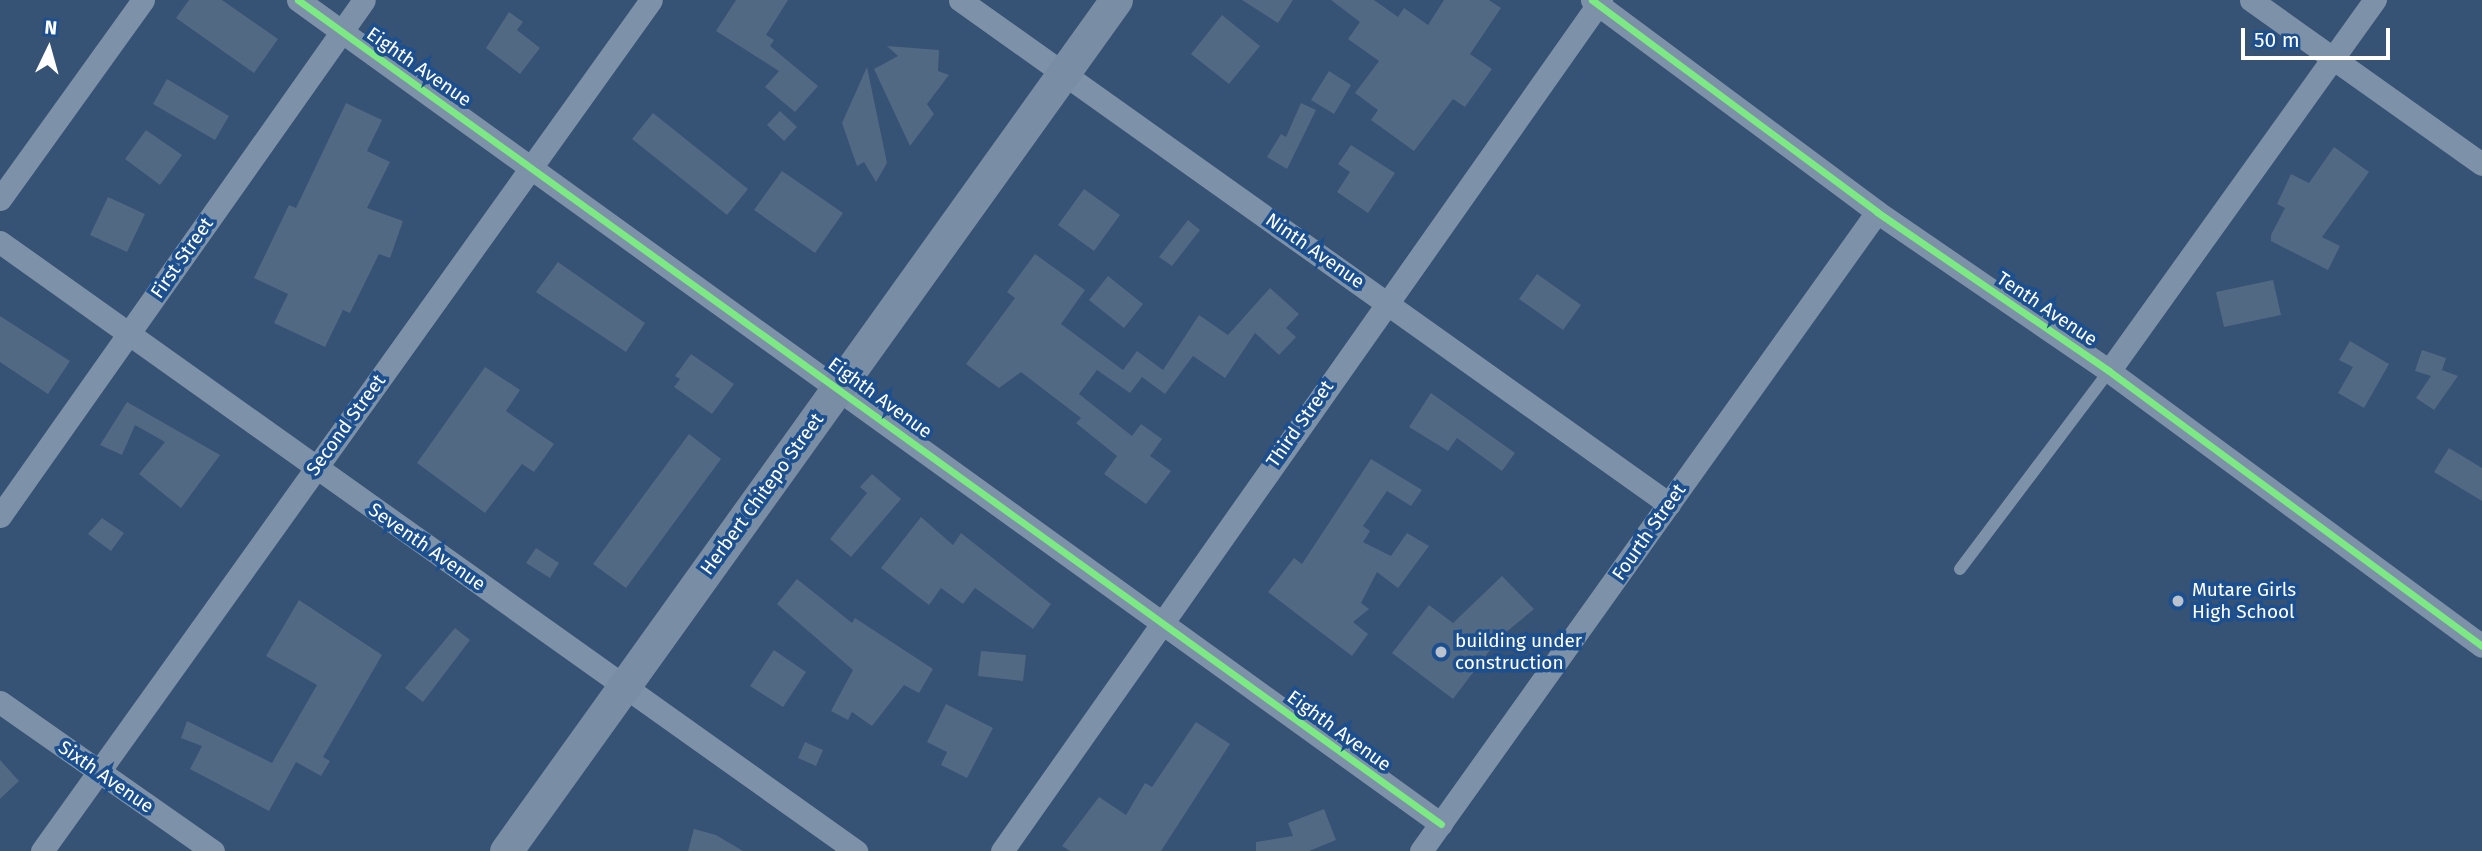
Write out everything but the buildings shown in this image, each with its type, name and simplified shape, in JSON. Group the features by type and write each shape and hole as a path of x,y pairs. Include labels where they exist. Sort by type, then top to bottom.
{"main road":[{"name":"Herbert Chitepo Street","path":"506,851 1116,0"}],"street":[{"path":"0,199 143,0"},
{"name":"Eighth Avenue","path":"298,0 535,167 1441,824"},
{"name":"First Street","path":"0,516 364,0"},
{"name":"Second Street","path":"42,851 314,467 535,167 651,0"},
{"name":"Ninth Avenue","path":"960,0 1669,504"},
{"path":"2251,0 2482,164"},
{"path":"2109,371 2375,0"},
{"name":"Tenth Avenue","path":"1597,2 1877,212 2109,371 2482,646"},
{"name":"Third Street","path":"1002,851 1160,621 1597,2"},
{"name":"Fourth Street","path":"1421,851 1877,212"},
{"name":"Seventh Avenue","path":"0,242 856,851"},
{"name":"Sixth Avenue","path":"0,702 212,851"}],"lane":[{"path":"1960,569 2109,371"}],"cycle path":[{"path":"298,0 1441,824"},
{"path":"1592,0 1877,212 2109,371 2482,646"}],"place":[{"name":"Mutare Girls High School","path":"2178,601"},
{"name":"building under construction","path":"1441,652"}]}
